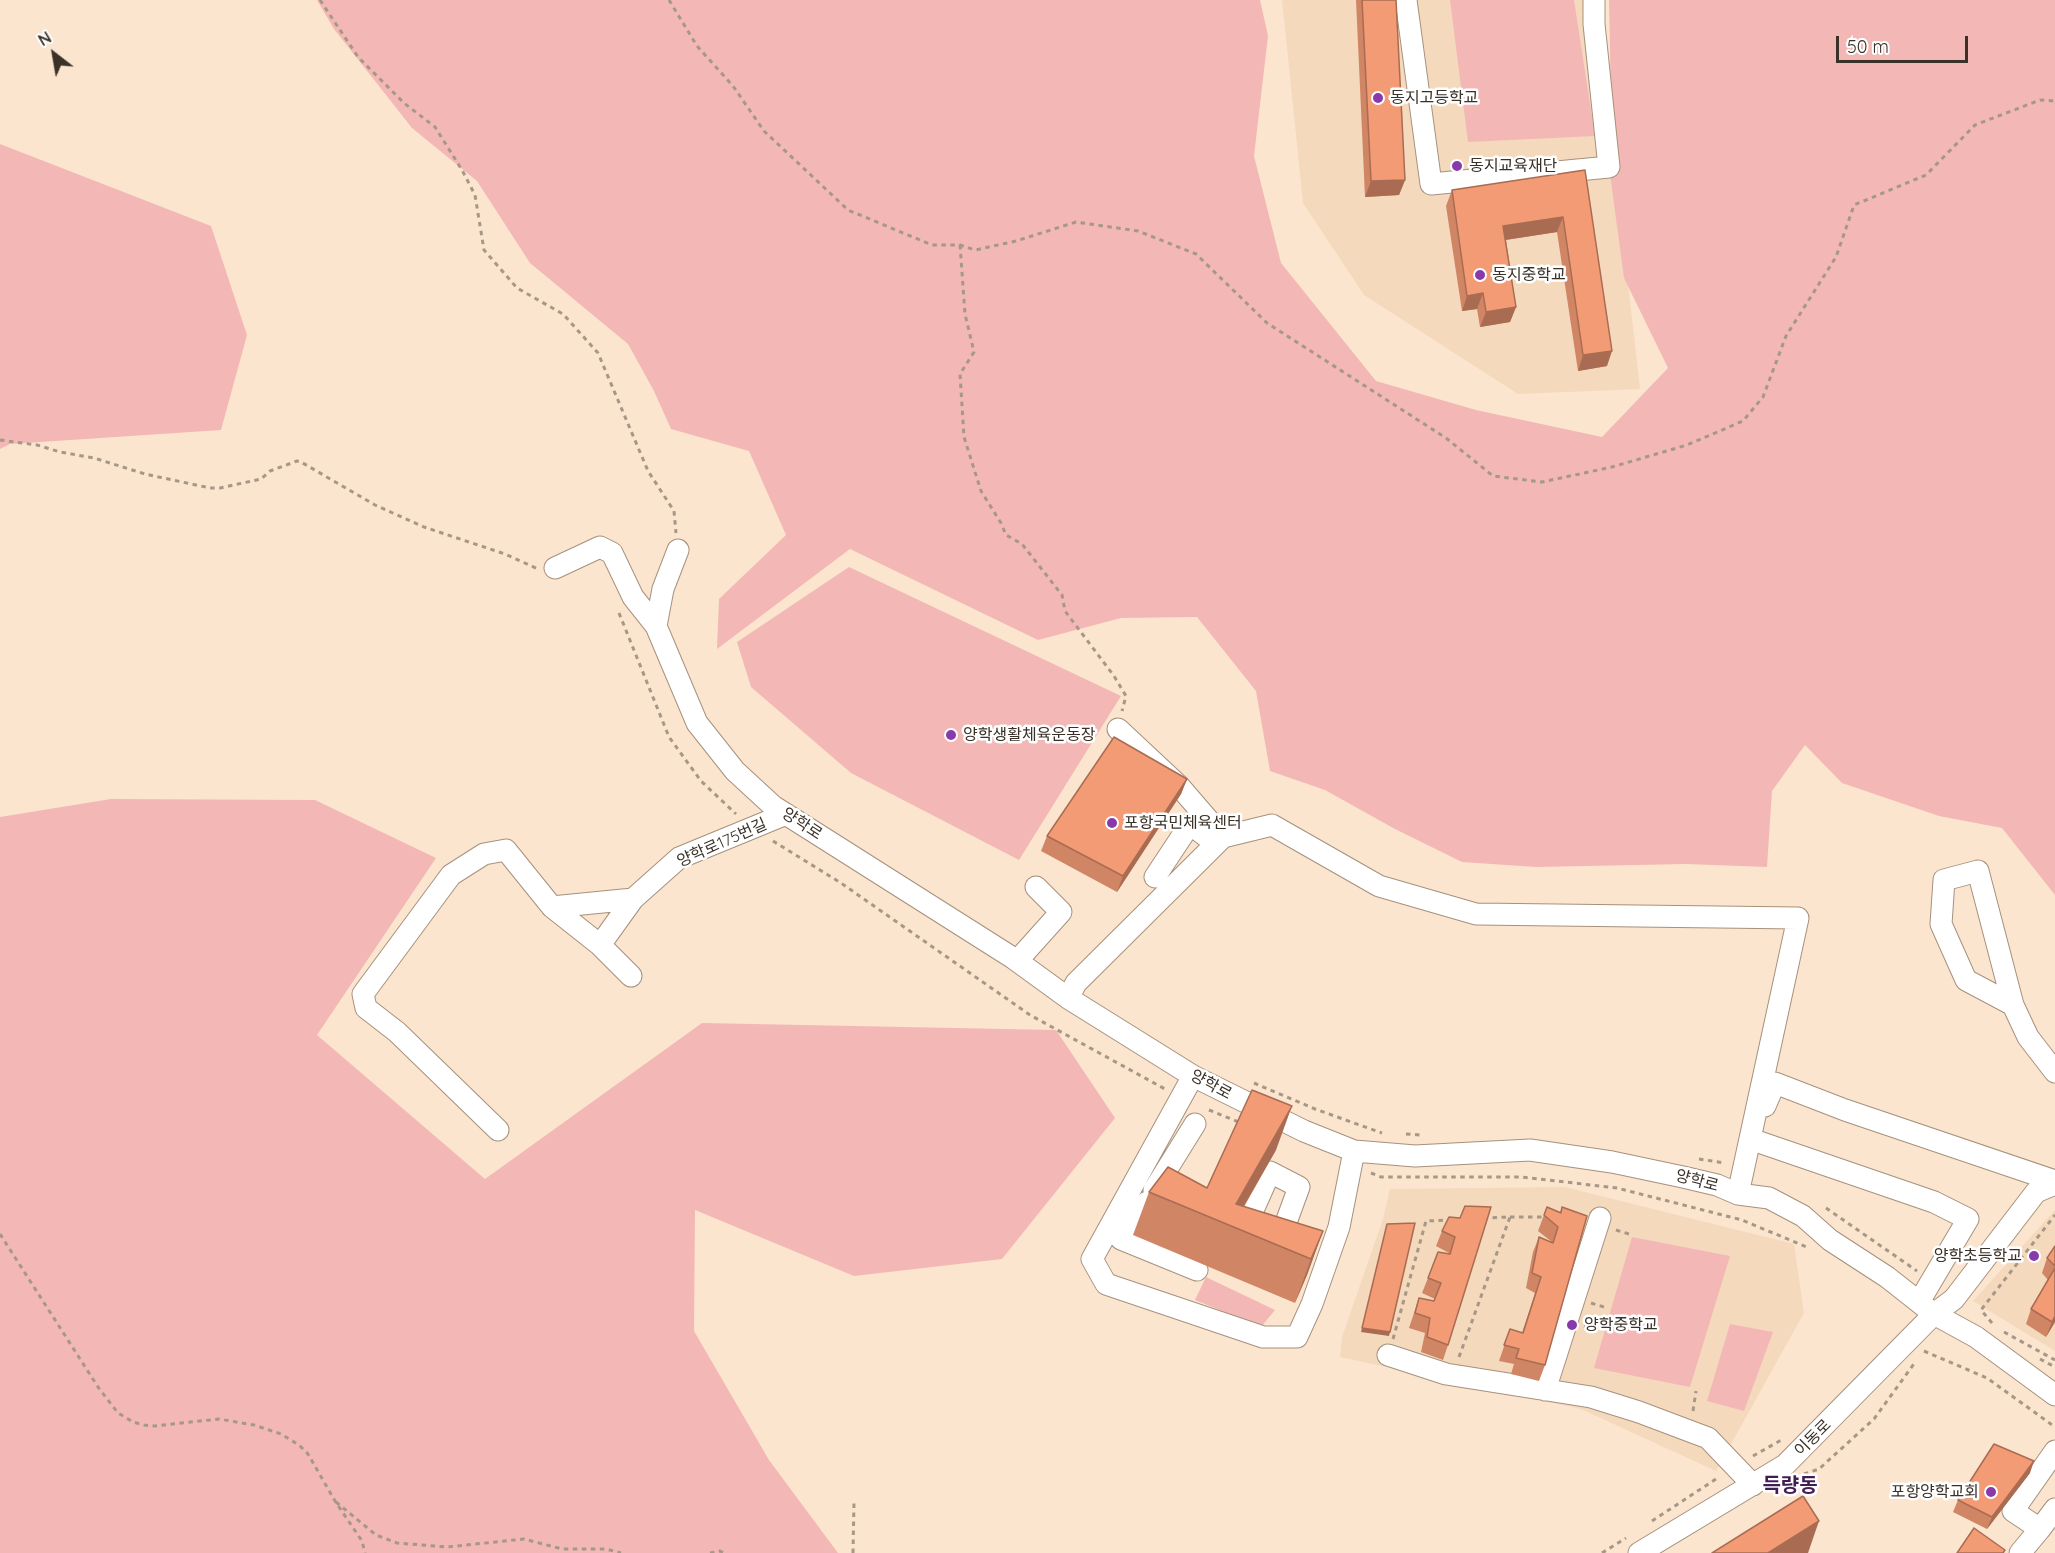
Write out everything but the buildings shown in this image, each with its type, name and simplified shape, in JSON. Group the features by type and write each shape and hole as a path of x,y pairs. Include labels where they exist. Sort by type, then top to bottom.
{"street":[{"path":"1406,0 1431,184 1609,167 1594,24 1594,0"},
{"path":"1585,0 1594,24"},
{"name":"양학로","path":"555,568 600,547 612,553 633,597 656,626 696,723 735,771 773,806 1193,1077 1304,1131 1353,1158 1530,1150 1612,1162 1683,1176 1744,1194 1769,1198 1803,1216 1830,1240 1887,1277 1927,1308 1976,1337 2055,1395"},
{"path":"656,626 663,589 678,550"},
{"path":"1118,729 1180,787 1219,841"},
{"name":"양학로175번길","path":"600,945 633,899 679,858 786,814"},
{"path":"1155,877 1190,824 1219,841"},
{"path":"1068,998 1076,983 1219,841 1272,825 1379,886 1476,914 1798,918 1744,1194"},
{"path":"498,1130 397,1032 366,1008 363,994 451,875 484,854 506,850 552,907 600,945 631,976"},
{"path":"2013,1005 1966,980 1941,924 1944,880 1978,871 2013,1005 2028,1037 2055,1072"},
{"path":"1017,962 1061,912 1036,887"},
{"path":"552,907 633,899"},
{"path":"1193,1077 1182,1097 1121,1239 1197,1270"},
{"path":"1744,1194 1759,1142 1766,1105 1774,1083 2050,1188 1954,1299 1927,1308"},
{"path":"1195,1124 1092,1259 1106,1284 1263,1337 1297,1337 1312,1304 1304,1248 1339,1227 1353,1158"},
{"path":"1759,1142 1934,1202 1968,1219 1927,1308"},
{"path":"1545,1390 1600,1218"},
{"name":"이동로","path":"1635,1544 1753,1485 1785,1466 1927,1308"},
{"path":"1388,1355 1453,1375 1591,1397 1639,1412 1708,1438 1753,1485"},
{"path":"2040,1529 2013,1511 2055,1451"},
{"path":"2020,1553 2055,1509"}],"path":[{"path":"320,0 358,57 404,103 435,127 475,195 484,250 517,288 563,314 597,353 648,471 674,511 678,550"},
{"path":"669,0 697,46 733,86 764,131 848,210 932,245 960,245 975,250 1016,241 1076,222 1138,231 1196,254 1267,323 1446,438 1493,476 1542,482 1612,467 1687,446 1743,421 1763,396 1786,336 1836,257 1854,204 1926,175 1975,125 2040,100 2055,101"},
{"path":"960,245 965,314 974,351 960,374 964,437 981,491 1006,535 1022,544 1062,595 1065,611 1114,676 1126,696 1118,729"},
{"path":"0,440 37,445 94,458 145,474 210,488 261,479 270,471 297,461 375,505 424,527 505,554 531,566 541,569 555,568"},
{"path":"627,584 613,596 669,737 701,781 736,814 785,849 842,883 1030,1015 1182,1097 1243,1124"},
{"path":"1254,1083 1316,1109 1385,1133"},
{"path":"1405,1134 1426,1135"},
{"path":"1353,1158 1381,1178 1522,1177 1617,1188 1742,1220 1814,1250"},
{"path":"1689,1158 1730,1164"},
{"path":"1817,1203 1923,1275"},
{"path":"2055,1215 1981,1310 1996,1327 2055,1360"},
{"path":"1453,1375 1510,1217"},
{"path":"1478,1218 1544,1217"},
{"path":"1388,1355 1425,1221 1457,1219"},
{"path":"0,1234 98,1387 118,1413 133,1422 144,1425 219,1419 254,1425 281,1434 299,1445 308,1454 334,1501 362,1541 365,1553"},
{"path":"1924,1351 1987,1378 2055,1427"},
{"path":"1802,1475 1819,1469 1874,1419 1917,1360"},
{"path":"1650,1522 1771,1445"},
{"path":"334,1501 376,1534 398,1543 447,1547 524,1539 562,1549 606,1549 621,1553"},
{"path":"853,1553 854,1502"},
{"path":"1602,1553 1635,1544"},
{"path":"710,1553 720,1551 724,1553"}],"shaded area":[{"path":"317,0 1260,0 1268,36 1254,156 1281,263 1376,381 1476,410 1602,437 1668,368 1624,278 1609,167 1612,151 1609,0 2055,0 2055,895 2002,828 1939,816 1842,783 1805,745 1772,791 1767,867 1686,864 1536,867 1462,862 1395,829 1325,790 1270,771 1256,691 1197,617 1121,618 1038,640 850,549 717,649 719,599 786,535 749,451 671,429 654,391 628,344 530,263 477,181 412,128 334,29"},
{"name":"동지교육재단","path":"1282,0 1596,0 1640,389 1518,394 1364,295 1303,203"},
{"path":"1450,0 1574,0 1595,136 1468,142"},
{"path":"0,144 211,226 247,335 221,430 10,444 0,449"},
{"name":"양학생활체육운동장","path":"849,567 1121,696 1019,860 851,773 751,687 737,642"},
{"path":"111,799 315,800 436,858 317,1035 485,1179 702,1023 1056,1030 1115,1118 1002,1259 854,1276 695,1210 694,1331 769,1460 838,1553 0,1553 0,817"},
{"name":"양학중학교","path":"1565,1187 1794,1244 1804,1313 1716,1471 1581,1409 1340,1357 1342,1337 1383,1219 1390,1189"},
{"name":"양학초등학교","path":"2055,1210 2055,1351 1973,1301"},
{"path":"1632,1237 1730,1256 1690,1387 1594,1368"},
{"path":"1206,1277 1275,1310 1261,1327 1195,1300"},
{"path":"1730,1324 1773,1332 1744,1411 1707,1401"}],"place":[{"name":"동지고등학교","path":"1378,98"},
{"name":"동지교육재단","path":"1457,166"},
{"name":"동지중학교","path":"1480,275"},
{"name":"양학생활체육운동장","path":"951,735"},
{"name":"포항국민체육센터","path":"1112,823"},
{"name":"양학초등학교","path":"2034,1256"},
{"name":"양학중학교","path":"1572,1325"},
{"name":"포항양학교회","path":"1991,1492"}],"district":[{"name":"득량동","path":"1790,1486"}]}
